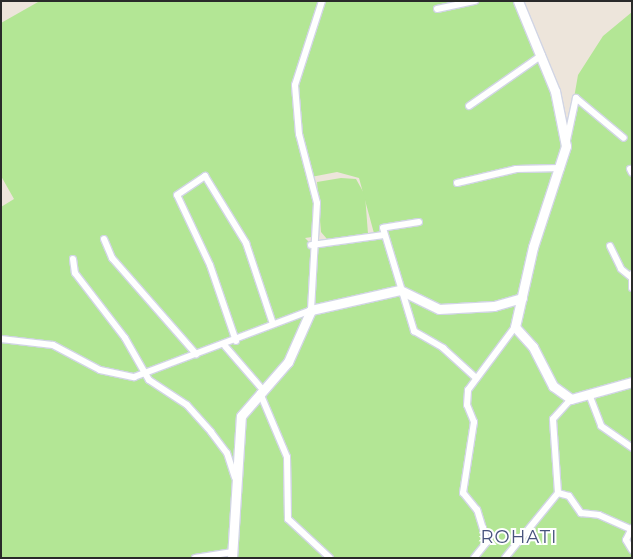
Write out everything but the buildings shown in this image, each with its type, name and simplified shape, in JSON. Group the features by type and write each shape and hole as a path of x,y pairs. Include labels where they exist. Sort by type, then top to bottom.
{"street":[{"path":"195,558 232,555 239,423 244,409 262,391 295,351 311,310 312,245 316,192 299,134 295,85 322,1"},
{"path":"437,9 475,1"},
{"path":"518,1 542,55 566,146"},
{"path":"468,106 542,55"},
{"path":"474,558 487,542 477,510 463,493 474,422 467,397 476,378 515,326 533,247 561,168 576,98 624,138"},
{"path":"457,183 516,169 561,168"},
{"path":"236,341 210,265 177,195 205,176 246,243 273,324"},
{"path":"419,222 390,224 383,227 400,290 415,334 443,348 476,378"},
{"path":"312,245 384,235"},
{"path":"104,239 112,258 196,354"},
{"path":"610,246 621,269 631,276 632,288"},
{"path":"73,259 75,273 125,338 154,386 187,405 227,453 236,482"},
{"path":"1,339 53,345 107,372 134,377 196,354 225,346 273,324 311,310 400,290 439,309 494,306 522,298"},
{"path":"515,326 533,347 553,386 571,399"},
{"path":"225,346 262,391 287,457 288,519 330,558"},
{"path":"506,558 558,493 553,420 571,399 632,382"},
{"path":"589,394 601,426 632,448"},
{"path":"558,493 569,496 581,513 599,515 631,529 626,540 632,550"}],"green space":[{"path":"518,1 537,41 566,144 578,75 603,36 632,12 632,558 231,558 226,553 219,557 229,558 1,558 1,207 14,199 1,176 1,23 38,2","holes":["337,172 359,178 375,237 312,245 305,238 312,237 316,225 311,177"]},
{"path":"341,178 356,179 365,195 368,234 327,239 321,232 317,182"}],"district":[{"name":"ROHATI","path":"519,537"}]}
